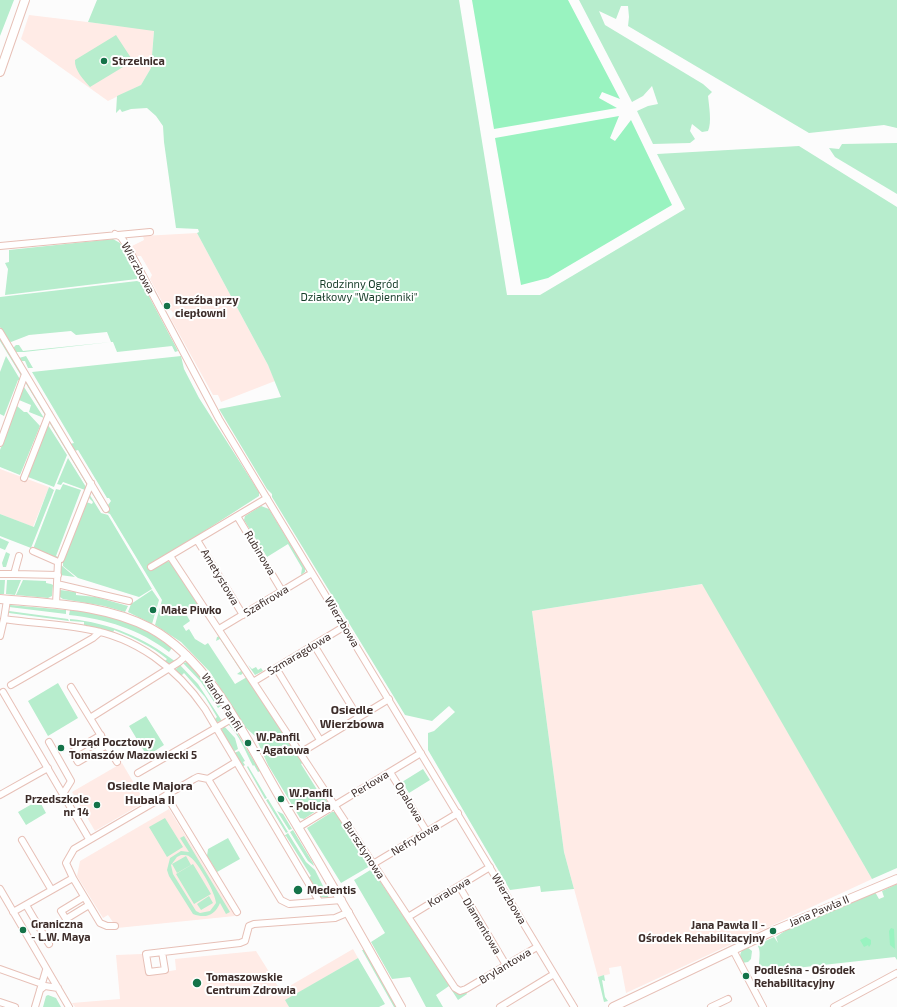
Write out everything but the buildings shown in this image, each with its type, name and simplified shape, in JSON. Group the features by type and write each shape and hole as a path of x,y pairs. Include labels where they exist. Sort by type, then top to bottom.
{"street":[{"path":"0,71 24,0"},
{"path":"0,246 115,234 150,232"},
{"name":"Wierzbowa","path":"115,234 121,237 127,246 219,419 574,1007"},
{"path":"0,332 106,509"},
{"path":"0,443 25,374"},
{"path":"24,478 49,414"},
{"path":"61,559 91,483"},
{"name":"Ametystowa","path":"151,567 267,498"},
{"name":"Rubinowa","path":"237,516 282,591"},
{"name":"Ametystowa","path":"197,540 243,615"},
{"path":"33,551 58,562 56,604"},
{"path":"14,574 19,556"},
{"name":"Bursztynowa","path":"170,556 455,988 463,990 472,986"},
{"name":"Szafirowa","path":"219,630 312,573"},
{"path":"1,574 58,575"},
{"path":"57,584 129,601"},
{"path":"0,636 3,600"},
{"name":"Wandy Panfil","path":"3,600 90,608 124,616 152,629 187,655 214,686 349,912 401,1007"},
{"path":"2,620 100,632 140,647 170,668 195,694 319,901"},
{"name":"Szmaragdowa","path":"253,682 345,626"},
{"path":"11,685 93,638 100,632"},
{"path":"314,645 358,717"},
{"path":"90,718 170,668 187,655"},
{"path":"276,668 320,740"},
{"path":"71,687 117,762"},
{"path":"3,692 90,839"},
{"path":"300,753 389,699"},
{"path":"138,773 233,718"},
{"path":"101,735 72,752 78,762 107,745"},
{"path":"49,742 71,781 63,794"},
{"name":"Perłowa","path":"299,827 421,753"},
{"path":"115,926 107,926 100,923 73,878 66,863 69,855 74,849 90,839 198,777 208,779 236,762"},
{"path":"0,795 48,768"},
{"name":"Opalowa","path":"390,772 427,832"},
{"path":"208,779 281,900 289,904 342,900"},
{"path":"166,795 237,912"},
{"name":"Nefrytowa","path":"373,864 458,814"},
{"path":"22,840 51,889"},
{"name":"Koralowa","path":"408,917 490,867"},
{"path":"13,912 51,889 73,878"},
{"name":"Jana Pawła II","path":"618,1006 800,919 897,879"},
{"name":"Diamentowa","path":"459,886 506,965"},
{"path":"0,889 69,1007"},
{"path":"84,897 61,911 66,919 89,905"},
{"path":"26,905 49,944"},
{"path":"162,952 245,941 249,926 254,924 335,918 349,912"},
{"name":"Brylantowa","path":"472,986 537,946"},
{"path":"733,950 763,1007"},
{"path":"0,970 42,985 58,988"},
{"path":"35,1007 46,970"},
{"path":"834,1007 897,973"},
{"path":"500,1007 554,974"},
{"path":"42,985 51,978"},
{"path":"711,1007 728,999"},
{"path":"0,1002 15,1007"}],"shaded area":[{"path":"472,0 568,0 620,99 602,92 599,98 617,108 494,129"},
{"name":"Strzelnica","path":"29,15 154,30 151,68 141,85 108,101 21,39"},
{"path":"619,116 610,138 615,141 631,120 672,205 548,278 521,285 495,138"},
{"path":"197,233 268,365 275,381 221,402 218,395 213,395 171,319 174,314 171,310 167,311 150,279 152,275 141,256 137,256 132,246 144,240 143,236"},
{"path":"0,469 49,487 33,527 0,514"},
{"path":"703,584 872,879 626,993 621,966 609,968 610,974 598,977 564,852 532,611"},
{"path":"122,763 145,802 95,831 72,792"},
{"path":"169,809 235,916 117,928 108,915 103,918 77,876 80,861"},
{"path":"891,928 894,929 895,949 890,945 889,931"},
{"path":"866,937 871,940 869,947 868,945 864,947 860,940"},
{"name":"Tomaszowskie Centrum Zdrowia","path":"353,949 358,958 286,1000 289,1007 75,1007 72,1003 120,999 116,955 142,954 146,975 176,970 175,959 256,951 281,991"}],"green space":[{"path":"0,0 14,0 0,36"},
{"name":"Rodzinny Ogród Działkowy \"Wapienniki\"","path":"97,0 459,0 507,295 540,295 685,209 657,154 799,146 897,207 897,868 872,879 702,584 532,611 564,852 574,889 541,892 540,886 510,890 428,750 428,733 434,731 455,712 449,706 432,721 405,715 219,409 281,397 268,365 197,233 199,232 198,229 176,228 163,126 156,116 147,108 131,109 122,112 120,109 116,113 117,96 141,85 151,68 154,31 88,22"},
{"path":"579,0 897,0 897,128 884,125 809,133 628,26 628,6 621,6 616,19 599,11 605,25 703,84 712,92 708,96 710,119 708,131 702,132 692,124 690,131 695,139 690,143 653,144 637,111 648,106 658,104 652,86 643,96 632,102"},
{"name":"Strzelnica","path":"116,35 133,61 90,87 78,71 75,60"},
{"path":"897,143 897,194 835,157 829,148 839,149 842,144"},
{"path":"113,239 120,243 137,274 137,279 5,295 8,269 5,263 9,262 9,250"},
{"path":"137,281 142,283 178,351 175,352 172,346 117,352 113,342 111,342 107,332 76,335 71,331 29,335 11,342 8,341 0,327 0,297"},
{"path":"0,337 24,376 23,379 0,341"},
{"path":"111,342 24,352 16,352 13,348 16,345 19,345 23,351"},
{"path":"6,356 21,381 18,380 4,416 0,414 0,372"},
{"path":"26,356 33,368 28,368 25,361 20,361 19,358"},
{"path":"181,356 184,369 199,398 259,492 259,496 150,566 170,561 202,610 200,611 195,609 186,614 190,621 183,626 186,631 189,629 195,639 205,645 208,643 235,684 247,677 304,762 301,764 321,796 323,795 328,803 304,819 300,818 268,765 255,736 244,726 210,672 181,642 155,625 162,600 110,514 103,511 90,490 91,488 109,509 108,505 111,501 107,498 78,450 74,451 70,444 74,443 32,372"},
{"path":"26,380 47,414 46,417 25,382"},
{"path":"24,387 44,418 29,412 31,405 19,400"},
{"path":"17,406 24,412 27,412 40,426 20,475 0,467 0,450"},
{"path":"50,420 88,484 87,485 49,422"},
{"path":"48,425 67,455 54,487 28,477"},
{"path":"68,458 86,487 85,490 63,482 61,485 57,484"},
{"path":"63,484 81,490 56,556 58,557 55,558 33,549 56,489 60,490"},
{"path":"49,487 54,490 31,548 0,536 0,514 34,527"},
{"path":"88,492 101,513 108,515 152,589 139,597 78,578 63,566 63,561 86,502 92,504 93,502 89,498"},
{"path":"261,506 269,509 305,568 305,572 301,575 302,568 288,544 267,557 244,520 245,516"},
{"path":"0,538 9,542 5,550 0,548"},
{"path":"6,552 10,554 6,567 3,567 2,563"},
{"path":"61,565 75,577 60,575"},
{"path":"0,580 5,580 4,594 0,594"},
{"path":"7,580 21,580 15,595 6,594"},
{"path":"23,580 46,581 46,583 53,585 52,596 48,598 16,595"},
{"path":"60,590 76,592 76,595 96,597 128,606 125,612 104,606 63,599 60,597"},
{"path":"152,590 159,600 152,624 128,612 131,604"},
{"path":"10,605 66,610 66,614 9,607"},
{"path":"70,610 111,617 137,626 149,632 172,648 169,652 146,637 122,626 96,619 69,615"},
{"path":"9,611 68,619 69,621 9,613"},
{"path":"70,619 99,624 139,638 176,662 168,664 165,661 167,659 155,650 114,630 113,633 84,626 84,622 70,621"},
{"path":"220,636 244,672 241,675 237,674 241,671 220,639 216,641 217,637"},
{"path":"187,662 197,671 221,706 218,708 201,682 183,663"},
{"path":"180,665 198,684 222,721 217,722 214,720 217,717 205,697 184,673 181,676 175,670"},
{"path":"248,665 252,669 256,667 258,670 261,668 263,671 255,675"},
{"path":"58,683 78,718 48,736 28,701"},
{"path":"146,716 164,745 147,756 129,726"},
{"path":"228,724 233,726 260,771 258,772 254,765 253,766 239,739"},
{"path":"224,726 235,738 238,749 233,752 221,731"},
{"path":"239,751 245,761 243,762 245,765 242,767 234,753"},
{"path":"248,766 267,798 265,799 247,767"},
{"path":"423,769 430,780 409,793 402,782"},
{"path":"268,799 288,832 286,833 266,800"},
{"path":"39,800 46,813 26,825 18,812"},
{"path":"277,811 283,814 292,829 289,830"},
{"path":"332,812 335,812 340,818 370,866 341,883 307,828"},
{"path":"165,818 183,847 167,857 149,827"},
{"path":"293,830 314,866 308,861 290,832"},
{"path":"288,833 306,862 315,870 329,898 319,897 308,878 311,876 286,836 283,837"},
{"path":"184,836 230,912 226,914 220,903 216,910 210,915 202,916 193,914 169,876 167,870 170,858 181,851 189,852 180,838","holes":["181,855 188,856 193,860 202,871 210,886 216,903 210,911 200,913 196,911 173,874 171,865 177,857"]},
{"path":"228,838 240,859 217,872 207,856 208,849"},
{"path":"186,856 191,865 177,873 172,864"},
{"path":"193,864 211,894 194,904 176,874"},
{"path":"372,869 451,988 456,992 466,992 467,994 458,1000 449,986 436,995 443,1007 426,1007 410,977 392,979 371,942 385,933 354,880"},
{"path":"897,884 897,960 895,957 760,972 759,944 774,937 778,943 776,937 795,924 875,892 879,899 884,897 882,891"},
{"path":"209,896 213,903 201,910 197,904"},
{"path":"747,947 752,951 751,959 748,962 742,963 740,954 742,950"},
{"path":"362,950 365,950 398,1007 394,1007"},
{"path":"358,958 385,1004 379,1007 289,1007 285,1000"},
{"path":"604,975 605,981 602,980 605,997 608,1001 604,1002 598,977"},
{"path":"48,995 56,998 61,1007 43,1007 46,996"}],"place":[{"name":"Strzelnica","path":"104,61"},
{"name":"Rzeźba przy ciepłowni","path":"167,306"},
{"name":"Małe Piwko","path":"153,610"},
{"name":"W.Panfil - Agatowa","path":"248,743"},
{"name":"Urząd Pocztowy Tomaszów Mazowiecki 5","path":"61,748"},
{"name":"W.Panfil - Policja","path":"281,799"},
{"name":"Przedszkole nr 14","path":"97,805"},
{"name":"Medentis","path":"298,890"},
{"name":"Graniczna - L.W. Maya","path":"23,930"},
{"name":"Jana Pawła II - Ośrodek Rehabilitacyjny","path":"773,931"},
{"name":"Podleśna - Ośrodek Rehabilitacyjny","path":"746,976"},
{"name":"Tomaszowskie Centrum Zdrowia","path":"197,983"}],"district":[{"name":"Osiedle Wierzbowa","path":"352,717"},
{"name":"Osiedle Majora Hubala II","path":"150,793"}]}
